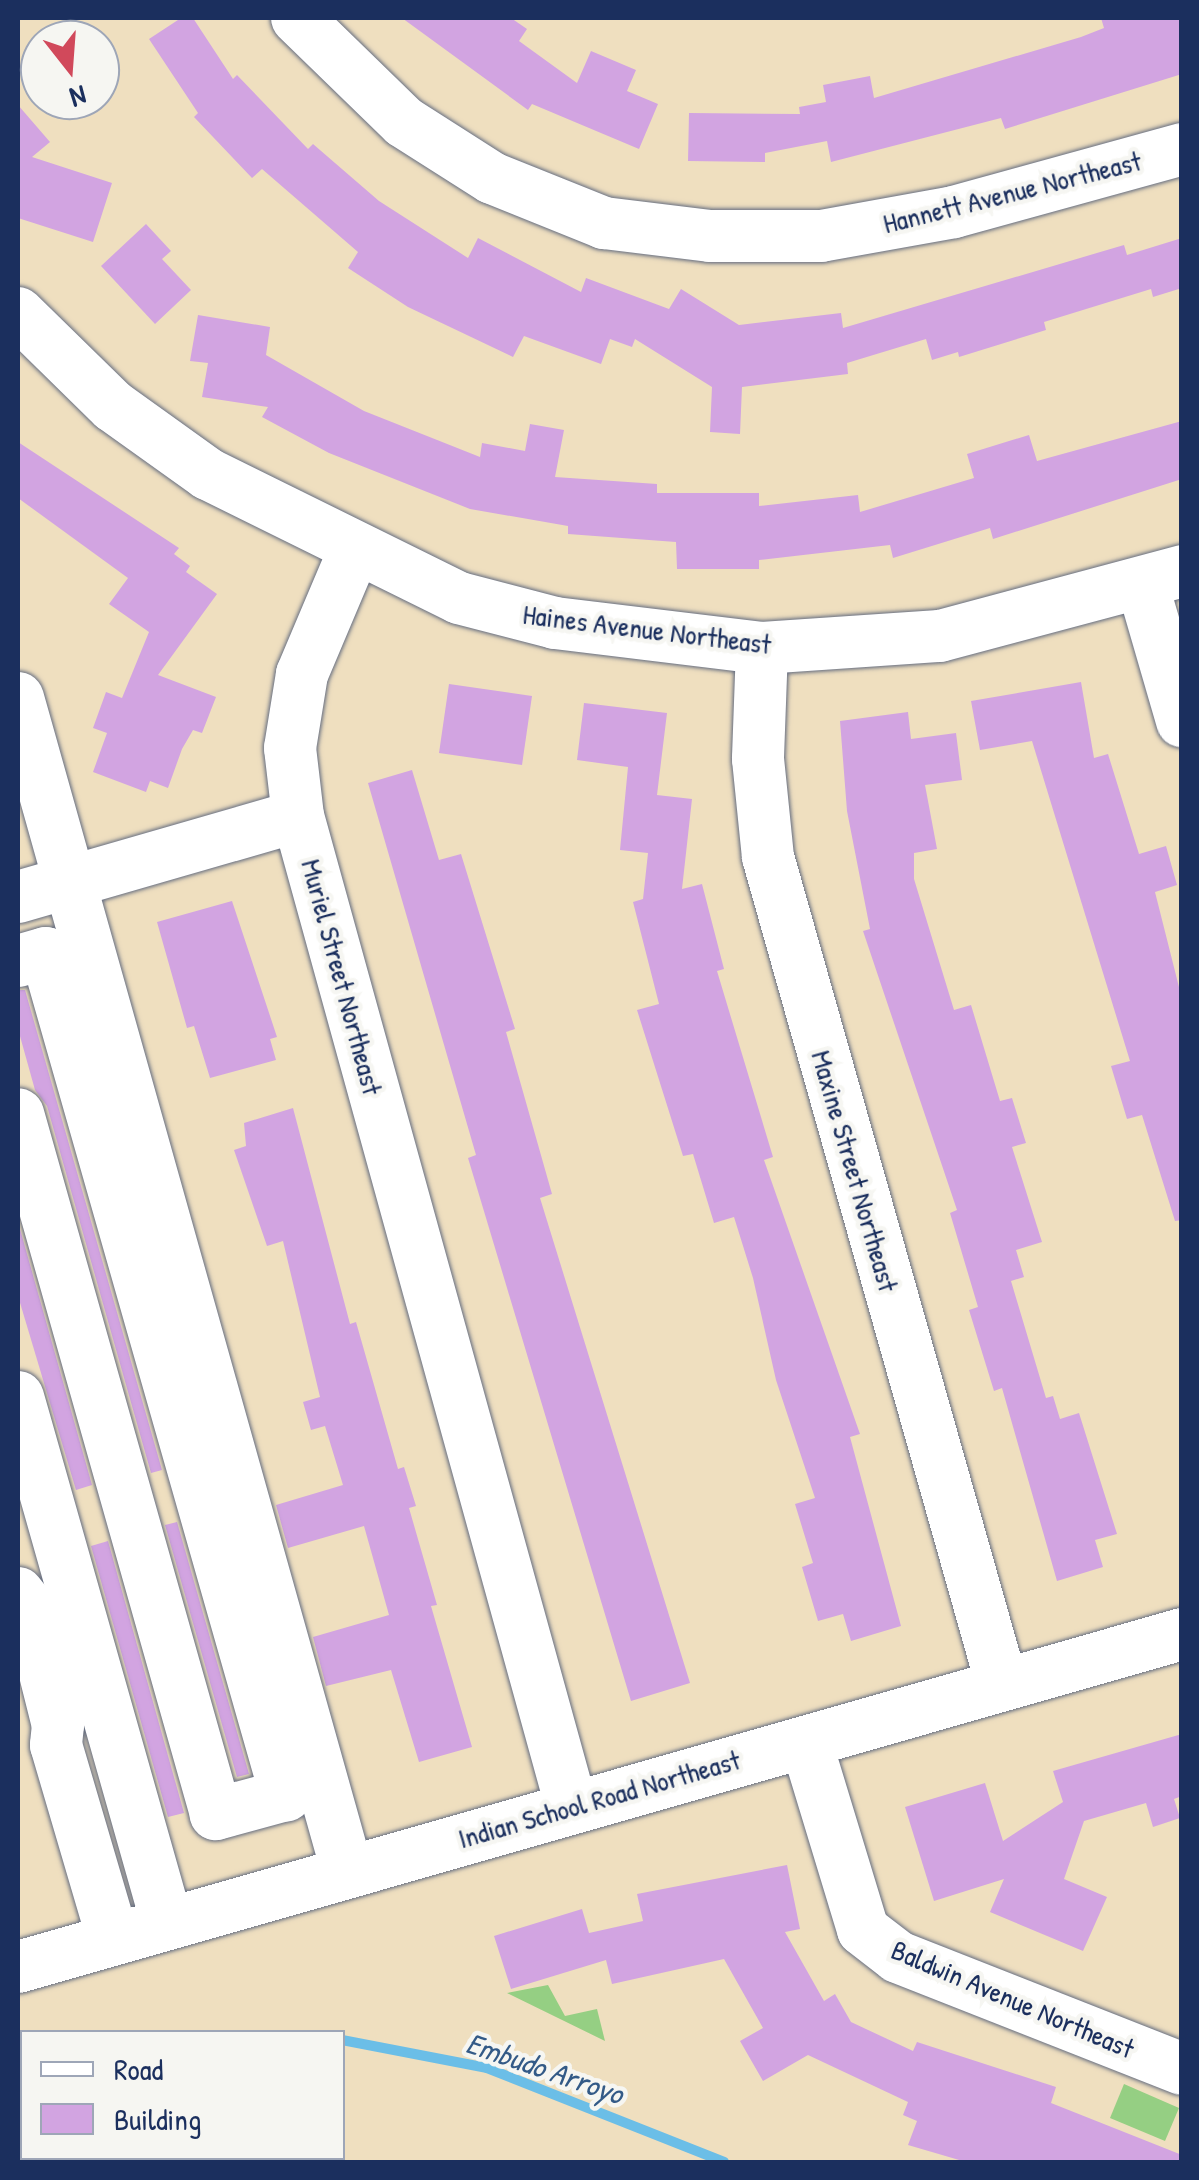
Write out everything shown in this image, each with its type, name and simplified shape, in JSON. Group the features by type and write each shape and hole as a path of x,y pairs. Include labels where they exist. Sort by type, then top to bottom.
{"street":[{"name":"Hannett Avenue Northeast","path":"297,18 404,122 492,178 604,223 710,236 821,236 954,212 1182,149"},
{"path":"18,313 113,406 192,463 354,551"},
{"name":"Haines Avenue Northeast","path":"354,551 460,598 556,623 762,648 940,636 1162,577"},
{"name":"Muriel Street Northeast","path":"354,551 302,674 290,748 298,816 571,1805"},
{"path":"1162,577 1182,722"},
{"name":"Maxine Street Northeast","path":"762,648 758,759 768,857 1002,1685"},
{"path":"18,698 348,1870"},
{"path":"18,897 298,816"},
{"path":"18,961 46,953 286,1794 216,1814 130,1511 30,1186 18,1114"},
{"path":"30,1186 105,1159"},
{"path":"18,1397 168,1923"},
{"path":"56,1533 200,1491"},
{"path":"18,1594 35,1632 58,1724 37,1736 113,1939"},
{"name":"Indian School Road Northeast","path":"18,1967 571,1805 1182,1634"},
{"name":"Baldwin Avenue Northeast","path":"806,1742 863,1930 898,1956 1182,2069"}],"green space":[{"path":"548,1985 565,2016 597,2009 605,2041 507,1993"},
{"path":"1124,2084 1179,2108 1165,2141 1110,2118"}],"building":[{"path":"181,18 193,18 233,79 237,75 308,149 313,144 379,201 468,258 478,238 581,292 586,278 669,309 681,289 739,325 841,313 843,328 1124,245 1127,255 1182,238 1182,288 1153,297 1151,289 1044,322 1046,330 959,357 958,352 932,360 926,339 847,363 848,374 742,387 740,434 710,432 712,387 635,339 632,347 610,339 601,364 524,336 513,357 408,307 348,268 358,252 262,169 252,178 194,117 198,113 149,39"},
{"path":"402,18 511,18 527,29 519,41 577,83 591,51 636,70 627,91 658,104 639,149 532,104 528,110"},
{"path":"1101,18 1182,18 1182,74 1005,129 1001,118 831,162 827,141 765,153 765,162 688,161 689,113 800,114 799,107 826,102 823,85 870,76 874,98 1081,37 1104,28"},
{"path":"18,105 20,120 31,120 50,142 32,157 112,183 93,242 18,218"},
{"path":"146,224 171,251 162,259 191,290 155,324 101,266"},
{"path":"198,315 270,327 266,355 364,411 480,457 482,443 525,451 530,424 564,430 555,477 657,484 657,493 759,493 759,506 858,495 860,512 974,478 967,454 1029,435 1037,461 1182,421 1182,479 993,539 990,528 893,558 890,545 759,560 759,569 677,569 676,542 568,534 568,526 470,509 329,453 262,417 268,407 202,397 208,363 190,361"},
{"path":"18,442 179,548 174,554 190,566 186,572 217,594 158,675 216,697 202,733 193,730 182,749 168,788 150,781 146,792 93,772 107,733 93,728 106,692 122,698 149,632 109,604 128,578 18,498"},
{"path":"1081,682 1094,758 1108,754 1139,854 1166,846 1177,885 1155,892 1182,999 1182,1220 1175,1221 1142,1115 1127,1119 1111,1066 1130,1061 1032,741 980,750 971,701"},
{"path":"449,684 532,696 522,765 439,753"},
{"path":"584,703 667,713 657,795 692,799 682,889 702,884 724,969 717,971 773,1157 764,1160 860,1434 850,1437 901,1626 851,1641 843,1614 818,1621 802,1567 813,1563 795,1504 815,1498 776,1380 753,1278 734,1217 714,1223 693,1154 683,1156 637,1010 659,1004 633,902 643,899 648,853 620,850 628,767 577,760"},
{"path":"908,712 911,739 956,733 962,780 925,785 937,849 914,853 914,879 954,1010 971,1005 1000,1101 1012,1098 1026,1143 1012,1147 1042,1242 1016,1250 1024,1277 1011,1281 1046,1398 1053,1396 1060,1419 1079,1413 1117,1534 1095,1540 1103,1567 1057,1581 1002,1388 994,1391 969,1310 978,1307 950,1213 957,1210 863,931 870,929 847,811 840,721"},
{"path":"412,770 439,860 461,854 515,1029 506,1032 552,1194 540,1198 690,1683 631,1701 468,1158 476,1155 368,783"},
{"path":"232,901 277,1037 270,1039 276,1060 210,1078 194,1026 187,1028 157,922"},
{"path":"18,990 25,990 162,1470 151,1473 47,1106 35,1090 18,1029"},
{"path":"293,1108 350,1324 356,1322 398,1469 404,1467 416,1506 409,1508 437,1605 431,1606 472,1747 419,1762 391,1670 326,1686 313,1637 389,1615 364,1526 288,1548 276,1505 343,1485 325,1426 311,1430 303,1402 320,1397 283,1241 267,1246 234,1150 246,1146 244,1123"},
{"path":"18,1222 92,1485 76,1490 18,1296"},
{"path":"177,1522 249,1774 237,1777 165,1525"},
{"path":"108,1541 184,1813 168,1817 91,1546"},
{"path":"1182,1734 1182,1796 1174,1799 1180,1818 1153,1827 1146,1803 1084,1821 1064,1879 1107,1897 1083,1951 990,1912 1004,1879 934,1901 905,1807 985,1783 1003,1841 1063,1802 1053,1771"},
{"path":"787,1865 800,1929 785,1932 824,2001 835,1994 851,2022 913,2051 917,2042 1056,2087 1051,2103 1182,2155 1182,2162 966,2162 908,2145 917,2121 903,2115 908,2102 808,2055 763,2081 740,2041 763,2028 724,1959 612,1984 606,1960 511,1989 494,1936 582,1909 589,1933 643,1921 637,1894"}],"waterway":[{"name":"Embudo Arroyo","path":"345,2041 487,2068 724,2162"}]}
